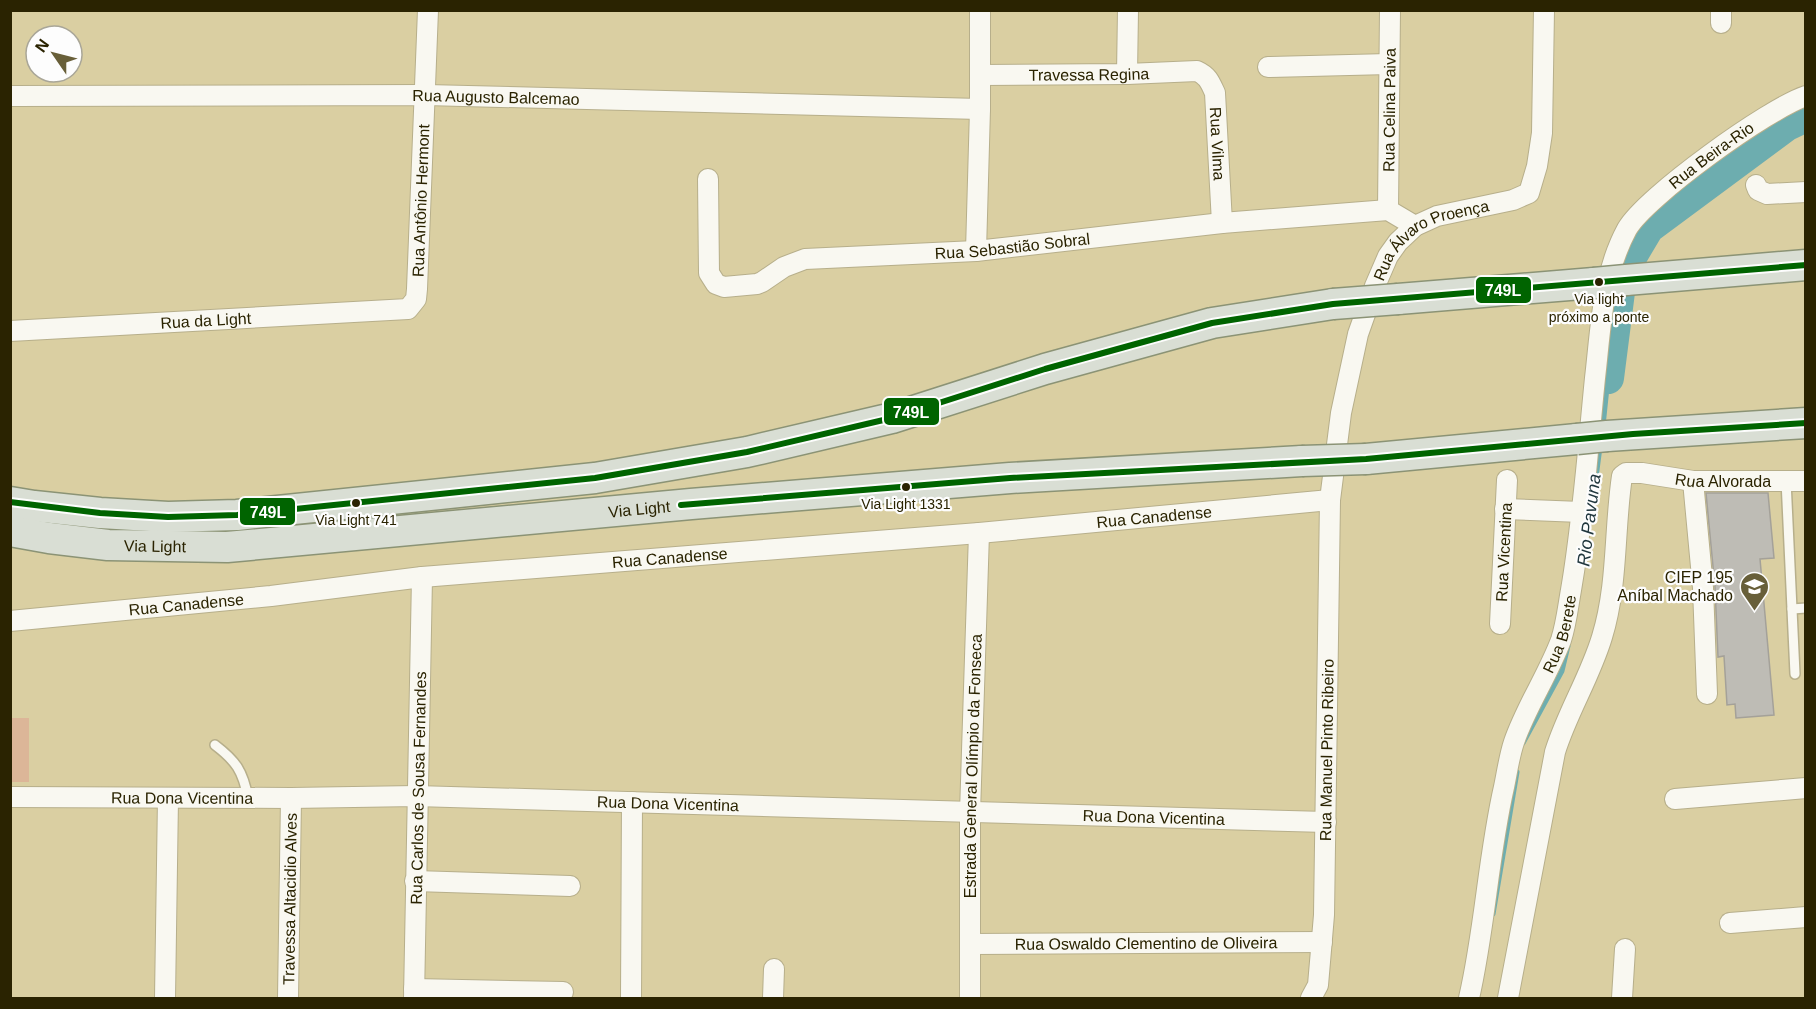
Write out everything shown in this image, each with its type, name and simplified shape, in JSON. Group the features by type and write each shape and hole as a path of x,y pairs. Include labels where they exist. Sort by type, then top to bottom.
{"main road":[{"name":"Via Light","path":"10,502 100,513 168,516 237,515 595,478 747,452 892,418 1045,369 1212,323 1333,304 1806,265"},
{"name":"Via Light","path":"10,531 108,545 227,547 703,503 998,479 1366,459 1633,434 1806,423"}],"street":[{"name":"Rua Antônio Hermont","path":"402,310 408,309 416,299 417,289 428,10"},
{"path":"976,251 981,75 980,10"},
{"path":"1127,74 1128,10"},
{"name":"Rua Celina Paiva","path":"1388,210 1390,10"},
{"name":"Rua Álvaro Proença","path":"1330,500 1341,413 1358,334 1388,256 1398,242 1415,226 1437,216 1513,200 1529,193 1537,166 1542,133 1544,10"},
{"path":"1268,68 1389,63"},
{"name":"Travessa Regina","path":"981,75 1197,71"},
{"name":"Rua Vilma","path":"1197,71 1209,79 1215,93 1222,223"},
{"name":"Rua Augusto Balcemao","path":"10,96 426,95 980,109"},
{"name":"Rua Beira-Rio","path":"1628,228 1640,212 1715,152 1754,124 1794,100 1806,96"},
{"name":"Rua Sebastião Sobral","path":"708,179 709,273 716,284 723,287 762,282 784,267 805,259 976,251 1222,223 1388,210"},
{"path":"1756,185 1758,190 1767,194 1806,192"},
{"path":"1388,210 1415,226"},
{"name":"Rua Berete","path":"1469,999 1477,964 1498,814 1514,743 1561,639 1572,583 1581,512 1601,317 1611,265 1628,228"},
{"name":"Rua da Light","path":"10,331 402,310"},
{"name":"Rua Alvorada","path":"1508,999 1555,753 1562,729 1586,680 1602,638 1612,598 1622,476 1626,472 1693,481 1796,481"},
{"name":"Rua Vicentina","path":"1500,624 1507,480"},
{"path":"1693,481 1703,588 1707,694"},
{"name":"Rua Canadense","path":"10,621 271,596 422,577 979,533 1330,500"},
{"name":"Rua Manuel Pinto Ribeiro","path":"1311,999 1318,985 1322,942 1326,822 1330,500"},
{"path":"1505,509 1581,512"},
{"name":"Estrada General Olímpio da Fonseca","path":"970,999 972,944 970,813 979,533"},
{"name":"Rua Carlos de Sousa Fernandes","path":"414,994 422,577"},
{"path":"1675,799 1806,788"},
{"name":"Rua Dona Vicentina","path":"10,797 416,796 1326,822"},
{"path":"165,999 168,798"},
{"name":"Travessa Altacidio Alves","path":"288,999 291,798"},
{"path":"631,999 632,802"},
{"path":"415,881 570,886"},
{"path":"1730,923 1806,916"},
{"name":"Rua Oswaldo Clementino de Oliveira","path":"972,944 1322,942"},
{"path":"1622,999 1625,950"},
{"path":"773,999 774,969"},
{"path":"414,994 563,992"}],"lane":[{"path":"1795,674 1792,609 1796,481"},
{"path":"1792,609 1806,608"},
{"path":"215,745 238,767 244,779 248,798"}],"shaded area":[{"path":"10,718 29,718 29,782 11,782"}],"building":[{"path":"1706,493 1768,493 1774,558 1760,559 1774,715 1736,718 1735,704 1727,705 1724,656 1718,657 1715,587"}],"waterway":[{"name":"Rio Pavuna","path":"1608,378 1620,284 1632,255 1648,228 1787,125 1806,116"},
{"name":"Rio Pavuna","path":"1603,426 1608,378"},
{"name":"Rio Pavuna","path":"1593,501 1600,447"},
{"name":"Rio Pavuna","path":"1523,743 1562,671 1568,646"},
{"name":"Rio Pavuna","path":"1493,914 1517,772"}],"transit line":[{"name":"749L","path":"10,502 100,513 168,517 237,515 595,478 747,452 892,418 1045,369 1212,323 1333,304 1806,265"},
{"name":"749L","path":"681,505 1010,478 1366,459 1633,434 1806,423"}],"place":[{"name":"Via light próximo a ponte","path":"1599,282"},
{"name":"Via Light 1331","path":"906,487"},
{"name":"Via Light 741","path":"356,503"},
{"name":"CIEP 195 Aníbal Machado","path":"1754,612"}]}
